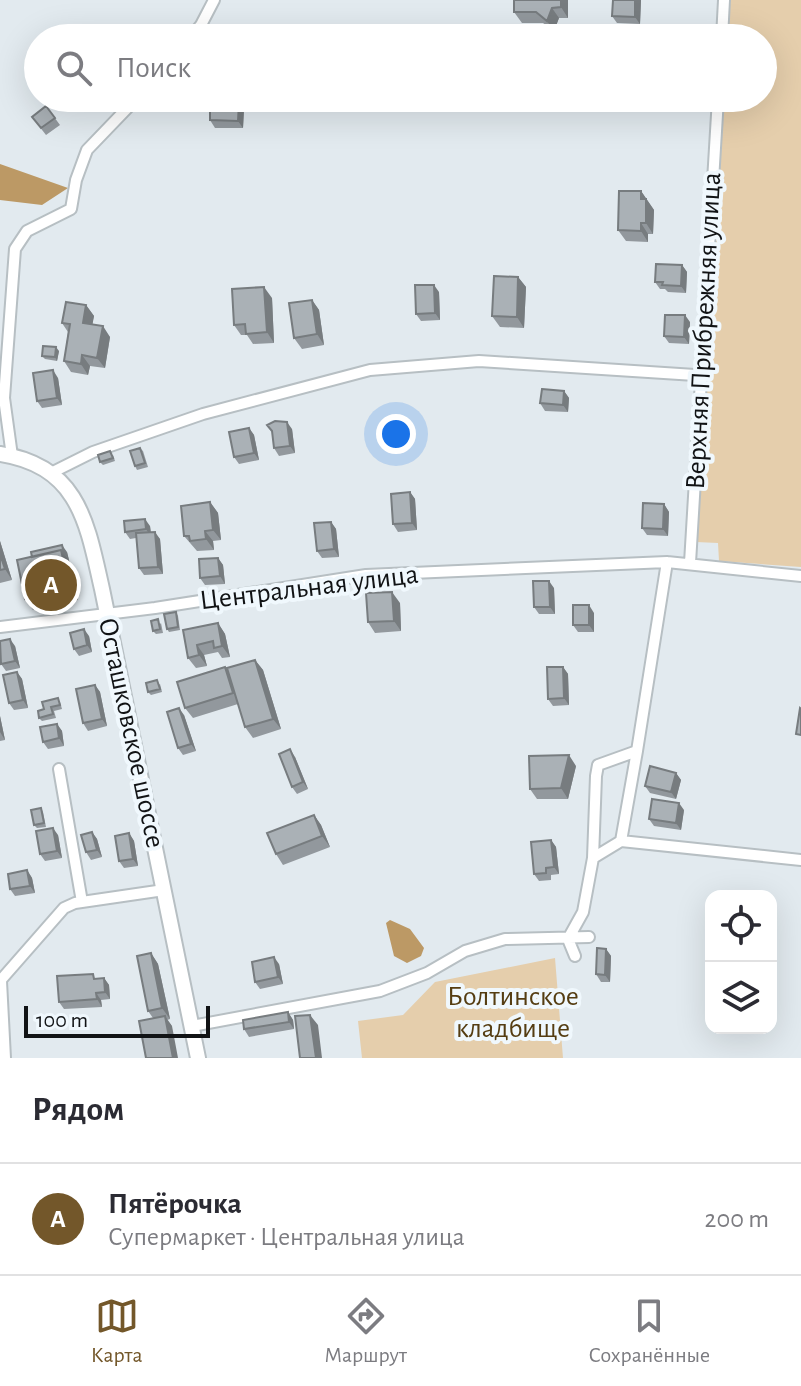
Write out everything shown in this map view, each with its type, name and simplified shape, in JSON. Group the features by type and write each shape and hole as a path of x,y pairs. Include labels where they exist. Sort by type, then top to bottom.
{"main road":[{"name":"Осташковское шоссе","path":"6,455 33,462 51,473 66,486 84,516 107,613 198,1058"}],"street":[{"path":"202,24 214,0"},
{"path":"723,24 724,0"},
{"path":"6,455 4,398 15,249 27,231 71,209 76,180 87,150 124,112"},
{"name":"Верхняя Прибрежняя улица","path":"690,563 717,112"},
{"path":"51,473 93,452 203,414 370,370 479,361 695,375"},
{"path":"621,841 667,562"},
{"name":"Центральная улица","path":"0,627 366,575 667,562 801,576"},
{"path":"568,939 583,912 593,858 598,765 637,751"},
{"path":"59,769 82,902"},
{"path":"593,858 621,841 801,860"},
{"path":"5,1058 0,981 52,919 64,908 82,902 164,890"},
{"path":"192,1026 380,991 427,973 465,951 505,939 589,937"},
{"path":"568,939 575,956"}],"green space":[{"path":"723,0 801,0 801,567 719,561 718,543 696,542 717,112 777,112 777,24 722,24"},
{"name":"Болтинское кладбище","path":"555,958 563,1058 362,1058 358,1021 403,1015 435,982"}],"shaded area":[{"path":"0,164 68,188 42,205 0,200"},
{"path":"390,920 410,929 424,948 421,956 407,963 394,956 386,923"}],"building":[{"path":"514,0 561,0 561,7 552,8 547,21 536,12 514,12"},
{"path":"613,0 635,0 635,17 612,16"},
{"path":"38,112 50,112 55,118 41,128 32,117"},
{"path":"210,112 238,112 238,121 210,120"},
{"path":"619,191 641,191 641,199 646,199 646,223 641,223 641,231 618,230"},
{"path":"656,264 682,265 681,286 655,282"},
{"path":"494,276 518,277 517,317 492,316"},
{"path":"415,285 434,285 435,313 416,314"},
{"path":"264,287 267,332 246,334 245,324 234,325 232,289"},
{"path":"312,300 317,334 294,338 289,303"},
{"path":"66,302 86,305 83,323 103,326 97,358 82,355 81,364 64,361 70,324 62,323"},
{"path":"665,315 685,315 684,337 664,336"},
{"path":"43,346 56,347 55,357 42,356"},
{"path":"53,370 57,398 37,401 33,373"},
{"path":"542,389 564,391 563,405 540,403"},
{"path":"275,421 287,422 290,446 274,448 272,431 267,425"},
{"path":"249,428 254,453 234,457 229,432"},
{"path":"140,448 145,463 135,466 130,451"},
{"path":"110,451 113,458 100,462 98,455"},
{"path":"410,492 412,523 393,524 391,494"},
{"path":"210,502 213,530 205,531 206,539 190,541 189,536 184,536 181,506"},
{"path":"643,503 664,504 663,529 642,528"},
{"path":"145,519 146,529 125,532 124,521"},
{"path":"331,522 334,549 317,551 314,523"},
{"path":"155,532 158,567 139,568 136,533"},
{"path":"62,545 64,553 61,550 32,557 31,552"},
{"path":"61,550 70,589 25,599 17,560"},
{"path":"218,558 220,576 200,578 199,559"},
{"path":"533,581 549,581 550,607 534,607"},
{"path":"392,592 394,621 368,622 366,593"},
{"path":"573,605 589,605 589,625 573,625"},
{"path":"176,612 178,627 167,629 164,614"},
{"path":"158,619 160,629 153,631 151,621"},
{"path":"218,623 222,646 214,648 213,641 197,645 199,655 188,658 183,630"},
{"path":"84,629 87,645 74,649 70,633"},
{"path":"10,639 15,661 1,664 0,641"},
{"path":"255,660 273,719 245,727 227,668"},
{"path":"225,667 233,693 185,708 177,682"},
{"path":"547,667 563,667 564,698 548,699"},
{"path":"17,672 23,700 9,703 3,675"},
{"path":"157,680 160,689 148,692 146,683"},
{"path":"95,685 102,719 83,723 76,689"},
{"path":"58,698 60,705 51,707 53,714 39,718 38,711 44,709 42,702"},
{"path":"179,708 191,744 178,748 167,712"},
{"path":"801,709 801,735 796,734"},
{"path":"57,724 59,738 43,742 40,727"},
{"path":"290,749 303,782 292,787 279,754"},
{"path":"569,755 561,788 530,789 529,756"},
{"path":"650,766 676,773 671,792 645,786"},
{"path":"652,799 679,803 676,823 649,819"},
{"path":"41,808 44,823 34,825 31,810"},
{"path":"314,815 322,836 276,854 267,833"},
{"path":"53,828 57,851 40,854 36,831"},
{"path":"92,832 97,850 86,852 81,835"},
{"path":"129,833 133,859 119,861 115,836"},
{"path":"551,840 554,867 546,868 546,873 534,874 531,842"},
{"path":"27,870 30,886 10,889 8,874"},
{"path":"597,948 606,949 605,975 596,974"},
{"path":"151,953 162,1008 148,1011 137,956"},
{"path":"274,957 278,977 255,982 252,962"},
{"path":"93,974 94,979 104,978 105,992 96,993 97,999 59,1002 57,976"},
{"path":"288,1012 289,1022 244,1029 243,1020"},
{"path":"310,1015 316,1058 300,1058 295,1016"},
{"path":"165,1016 173,1058 146,1058 139,1021"}],"place":[{"name":"Пятёрочка","path":"51,585"}]}
